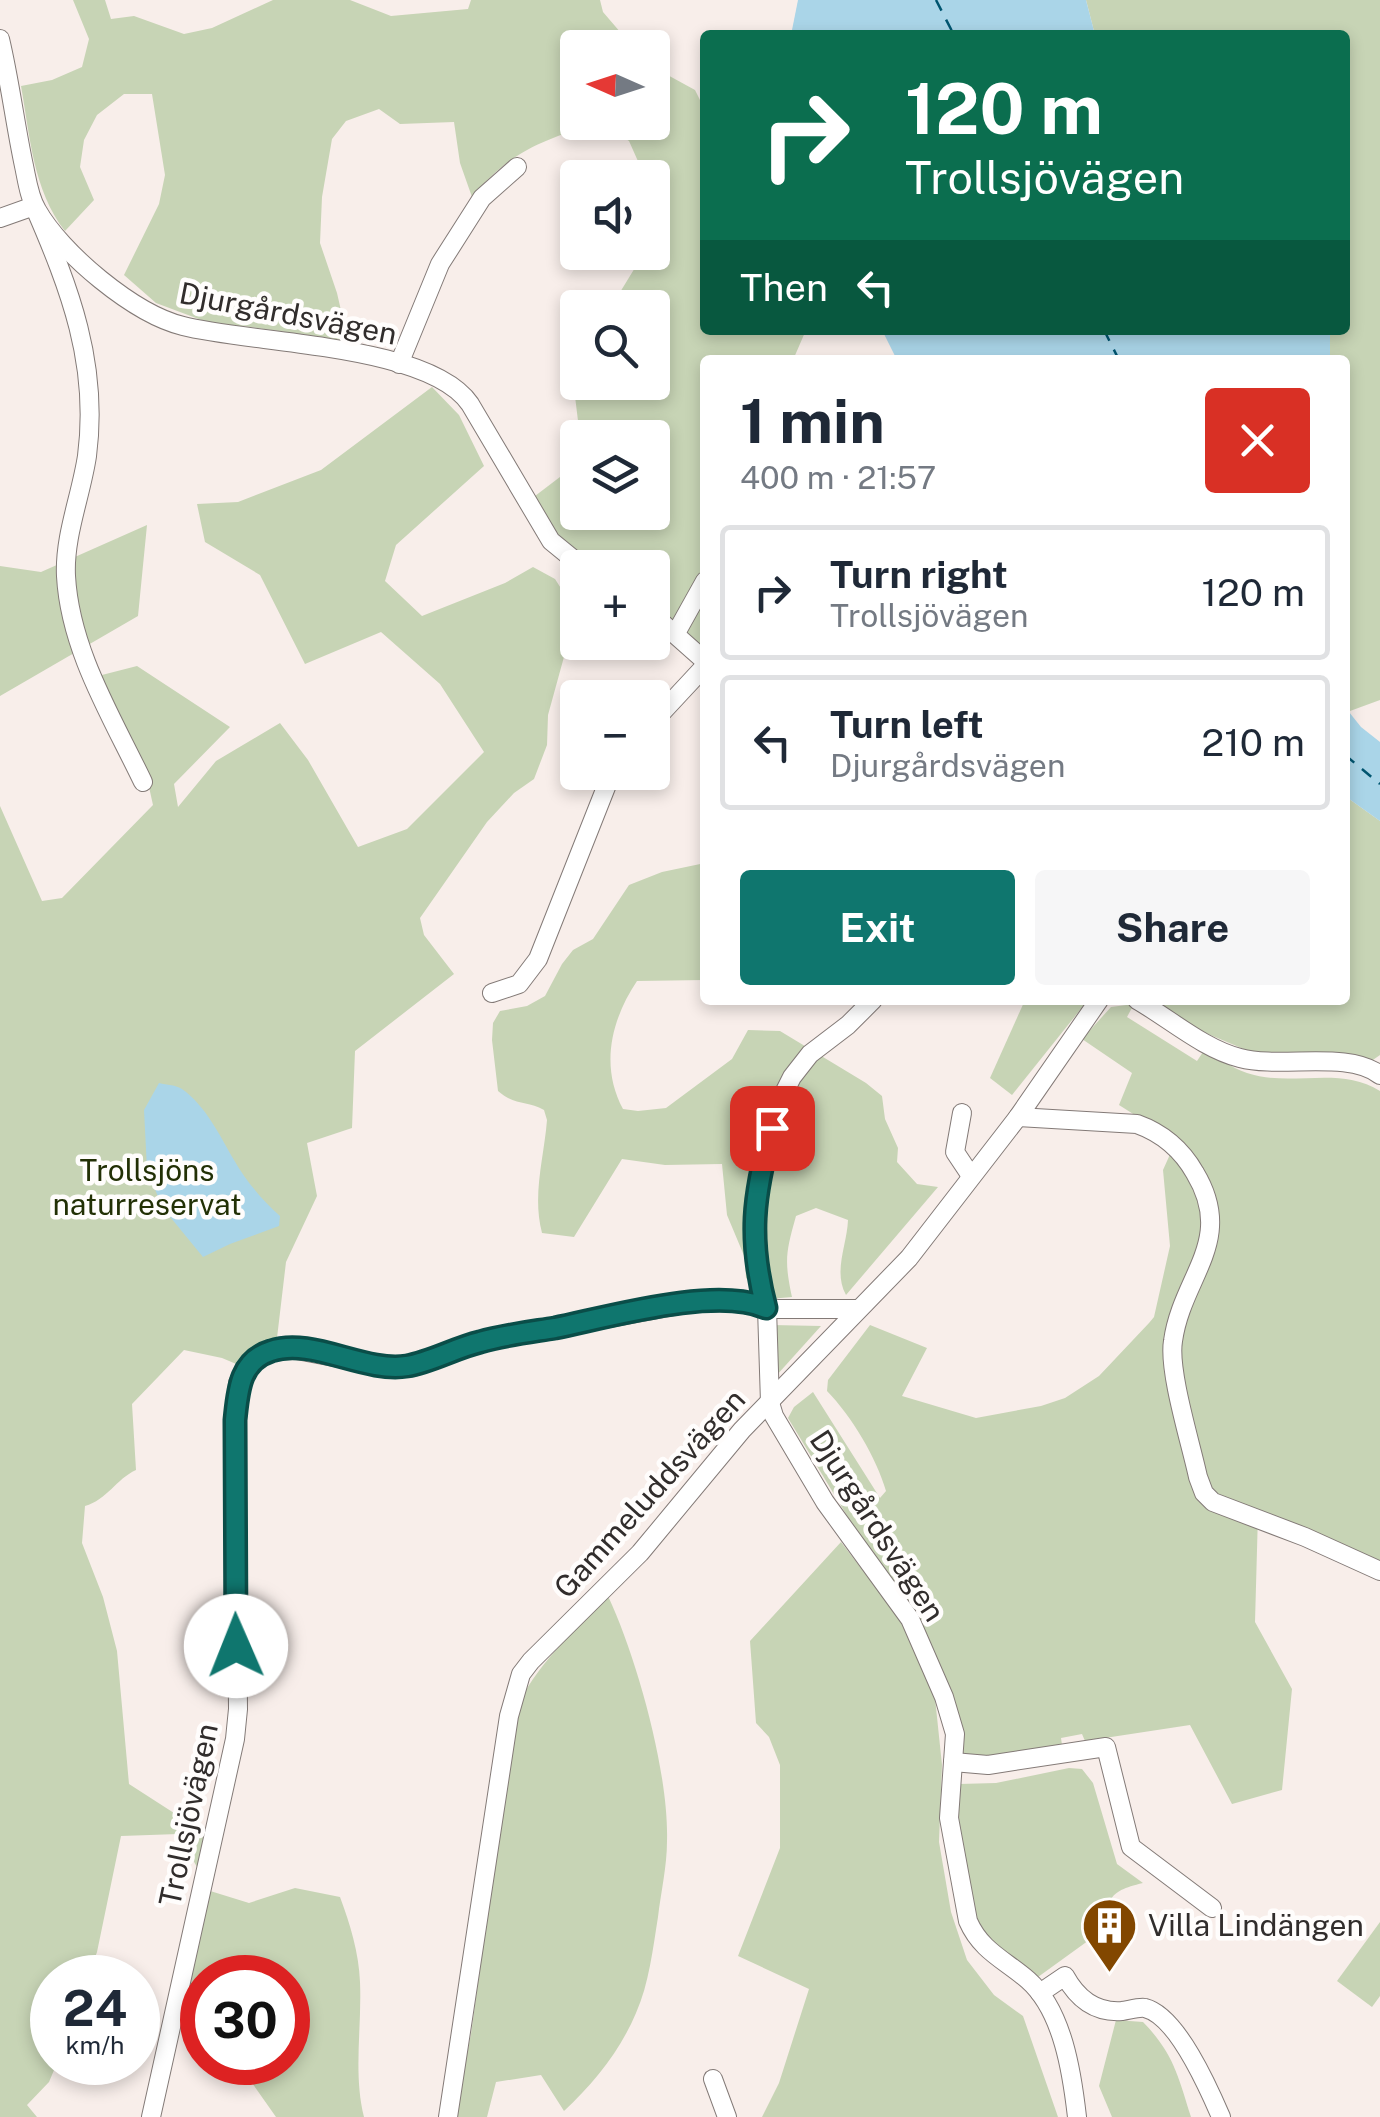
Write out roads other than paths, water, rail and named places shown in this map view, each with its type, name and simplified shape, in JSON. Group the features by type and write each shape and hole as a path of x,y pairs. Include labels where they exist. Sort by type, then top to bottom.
{"street":[{"name":"Djurgårdsvägen","path":"0,39 34,206 58,239 108,284 150,313 179,326 399,364 433,373 460,389 551,541 562,550"},
{"path":"399,364 440,264 482,198 516,167"},
{"path":"0,218 34,206 75,306 88,374 89,440 66,550 72,620 90,672 143,782"},
{"path":"676,632 700,590"},
{"path":"670,628 700,658"},
{"path":"670,703 700,670"},
{"path":"492,993 519,984 538,959 605,790"},
{"name":"Djurgårdsvägen","path":"868,1005 810,1054 792,1077 764,1157 753,1240 766,1308 770,1404 825,1502 910,1618 955,1734 949,1818 968,1921 974,1936 988,1951 1040,1993 1059,2032 1078,2117"},
{"name":"Gammeluddsvägen","path":"448,2117 510,1716 521,1674 640,1553 742,1430 909,1258 1018,1118 1096,1005"},
{"path":"1145,1005 1220,1051 1241,1059 1352,1063 1372,1068 1380,1075"},
{"path":"962,1113 955,1152 971,1176"},
{"path":"1018,1118 1138,1124 1156,1130 1192,1167 1206,1196 1212,1226 1173,1339 1172,1360 1204,1493 1213,1502 1380,1571"},
{"name":"Trollsjövägen","path":"151,2117 235,1739 235,1420 238,1383 250,1363 268,1351 286,1348 376,1365 406,1366 481,1342 690,1302 857,1309"},
{"path":"953,1762 988,1765 1106,1746 1131,1847 1212,1908"},
{"path":"1040,1993 1065,1976 1075,1994 1098,2008 1116,2012 1144,2008 1162,2019 1195,2064 1221,2117"},
{"path":"713,2080 727,2117"}],"water":[{"path":"798,0 1086,0 1094,30 792,30"},
{"path":"884,335 1330,335 1330,355 894,355"},
{"path":"1350,713 1380,742 1380,821 1350,800"},
{"path":"159,1083 180,1088 198,1104 249,1183 280,1216 279,1226 203,1257 162,1207 147,1169 144,1110"}],"place":[{"name":"Villa Lindängen","path":"1109,1975"}],"park label":[{"name":"Trollsjöns naturreservat","path":"147,1188"}]}
